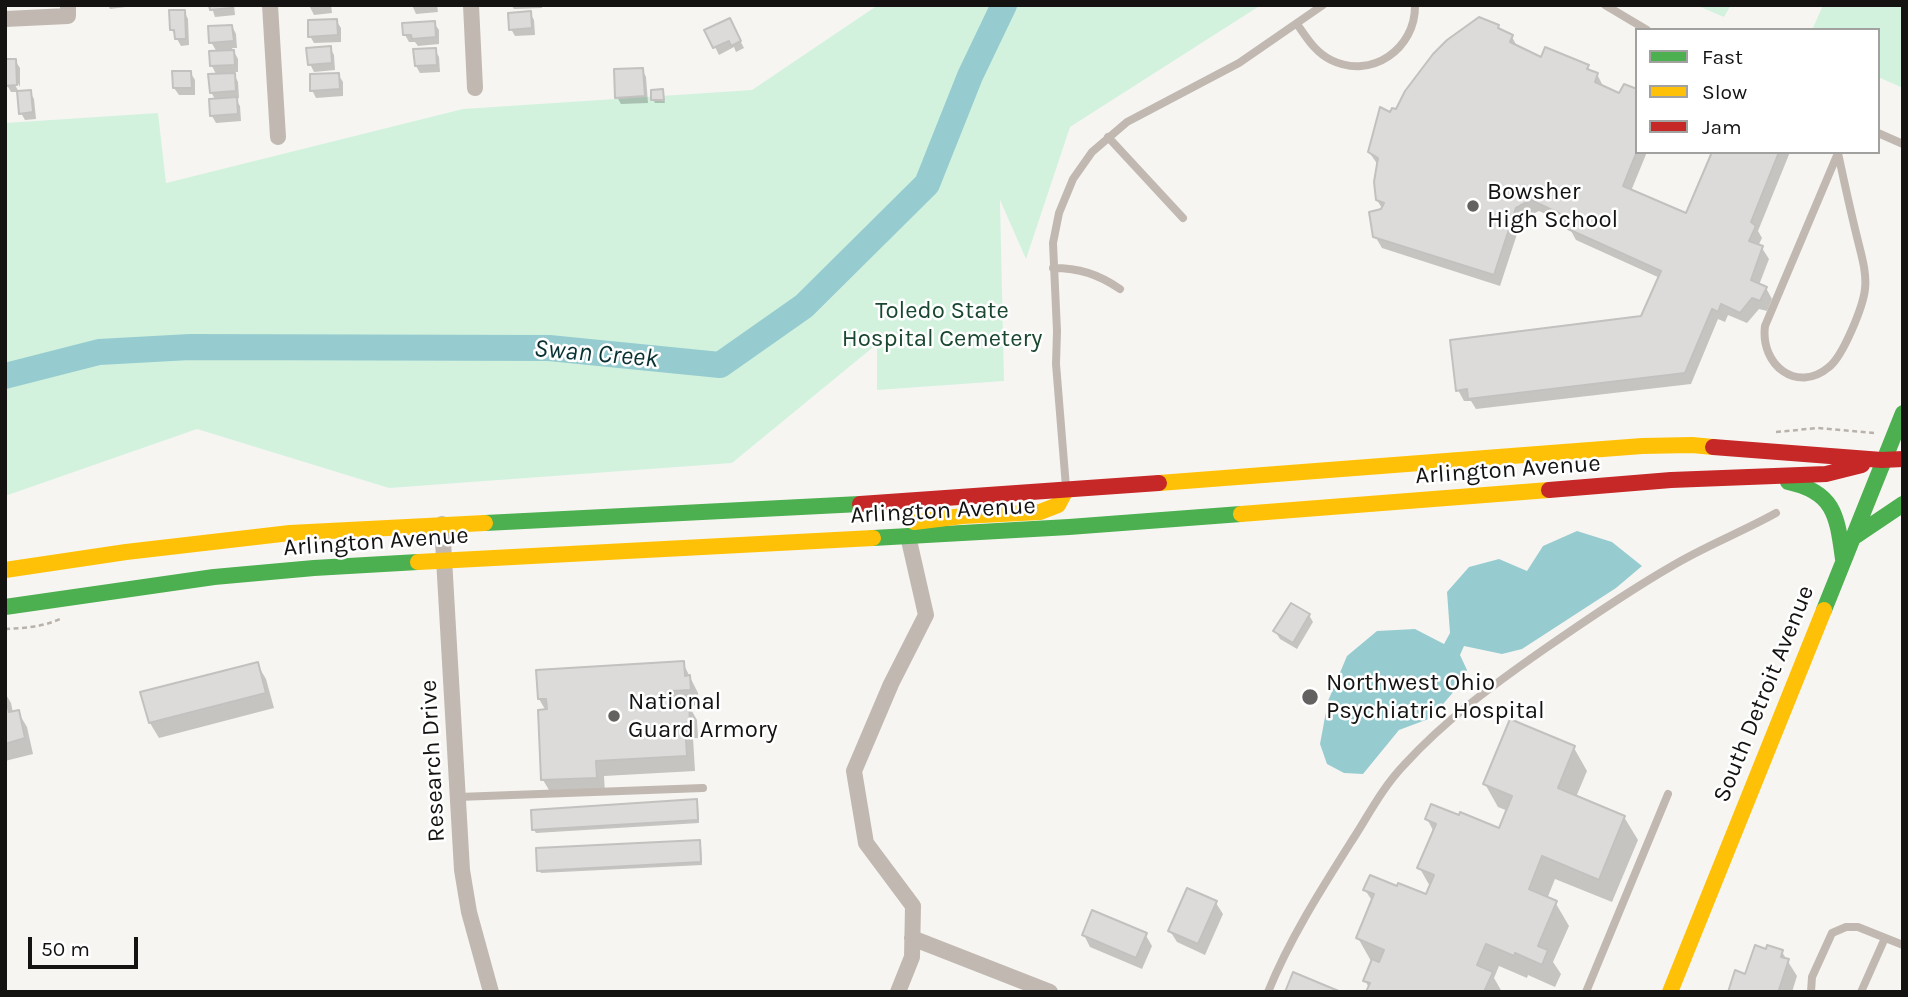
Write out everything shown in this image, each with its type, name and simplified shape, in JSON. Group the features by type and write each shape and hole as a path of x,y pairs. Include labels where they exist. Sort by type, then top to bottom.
{"street":[{"path":"270,5 278,138"},
{"path":"471,5 475,88"},
{"path":"5,19 68,10"},
{"name":"South Detroit Avenue","path":"1670,992 1850,539 1903,413"},
{"name":"Arlington Avenue","path":"5,570 234,538 290,533 916,501 1642,446 1692,445 1882,460 1903,459"},
{"name":"Arlington Avenue","path":"5,607 214,577 314,568 1069,527 1671,480 1826,474 1882,460"},
{"path":"1772,477 1815,490 1825,500 1833,512 1843,559"},
{"path":"650,550 758,531 862,528 964,516 1040,512 1058,505 1066,490"},
{"path":"1850,539 1903,504"},
{"name":"Research Drive","path":"442,524 462,870 469,912 491,992"},
{"path":"898,992 912,957 913,906 866,843 855,771 891,684 926,615 908,536"},
{"path":"912,938 1050,992"}],"lane":[{"path":"1066,490 1052,268 1054,229 1066,195 1081,165 1108,137 1140,114 1217,76 1261,50 1323,5"},
{"path":"1297,24 1318,52 1329,59 1340,64 1364,65 1388,57 1405,42 1414,20 1415,5"},
{"path":"1605,5 1644,28"},
{"path":"1880,134 1903,144"},
{"path":"1108,137 1183,218"},
{"path":"1838,154 1765,326 1767,354 1777,368 1803,377 1813,375 1831,365 1845,343 1865,291 1864,269 1838,154"},
{"path":"1052,268 1089,272 1120,289"},
{"path":"1268,992 1281,959 1375,804 1397,772 1432,736 1466,706 1503,679 1638,587 1702,549 1776,513"},
{"path":"458,797 703,788"},
{"path":"1586,992 1668,794"},
{"path":"1811,992 1812,977 1832,933 1846,927 1858,927 1903,945"},
{"path":"1861,992 1885,938"}],"green space":[{"name":"Toledo State Hospital Cemetery","path":"878,5 1261,5 1070,127 1026,259 1000,200 1004,381 877,390 877,344 732,463 389,488 197,429 5,496 5,123 158,113 166,183 463,109 752,90"},
{"path":"1696,5 1731,5 1724,17"},
{"path":"1823,5 1903,5 1903,88 1880,78 1880,28 1813,28"}],"water":[{"path":"1577,531 1612,542 1642,566 1616,588 1522,649 1502,654 1464,646 1460,655 1467,670 1456,689 1431,718 1399,730 1363,774 1344,773 1327,764 1320,744 1328,701 1347,656 1377,631 1415,629 1444,644 1450,633 1447,592 1469,567 1499,559 1527,571 1543,546"}],"building":[{"path":"209,5 231,5 232,8 210,10"},
{"path":"169,10 185,10 186,39 175,39 174,30 170,30"},
{"path":"531,11 532,28 509,30 508,13"},
{"path":"1479,17 1499,25 1498,28 1513,35 1510,42 1541,57 1545,47 1589,65 1587,69 1598,73 1595,82 1619,93 1624,84 1635,88 1636,154 1623,186 1686,213 1711,154 1778,154 1751,222 1756,226 1749,241 1763,246 1751,280 1767,287 1760,301 1752,298 1740,313 1721,304 1718,312 1712,309 1685,373 1468,399 1467,389 1456,391 1450,340 1641,316 1661,271 1568,229 1571,219 1531,200 1516,208 1494,275 1373,237 1369,212 1381,209 1384,203 1376,200 1374,182 1378,158 1368,152 1380,107 1390,112 1392,108 1396,109 1405,91 1447,40"},
{"path":"730,18 741,41 731,46 729,41 713,48 704,30"},
{"path":"337,19 338,35 308,37 308,20"},
{"path":"435,21 436,37 412,39 411,35 403,35 402,23"},
{"path":"232,25 234,41 209,43 208,26"},
{"path":"331,46 332,63 308,65 306,48"},
{"path":"436,48 437,65 415,66 413,49"},
{"path":"234,50 235,65 210,66 209,51"},
{"path":"5,59 16,59 17,85 5,86"},
{"path":"643,68 645,96 615,98 614,69"},
{"path":"172,71 191,71 192,88 173,88"},
{"path":"235,73 236,91 210,93 208,74"},
{"path":"339,73 340,89 310,91 310,74"},
{"path":"663,89 664,100 651,100 651,90"},
{"path":"31,90 33,112 19,114 17,91"},
{"path":"237,97 238,114 210,116 209,99"},
{"path":"1291,603 1310,614 1293,643 1273,631"},
{"name":"National Guard Armory","path":"684,661 685,676 690,675 691,690 672,691 672,703 689,702 690,722 685,723 687,756 596,761 597,778 541,780 538,710 547,709 546,699 538,699 536,670"},
{"path":"258,662 266,693 149,723 140,692"},
{"path":"5,696 9,712 19,710 25,738 5,744"},
{"path":"1510,719 1575,746 1558,788 1625,816 1599,880 1542,856 1529,889 1557,901 1538,946 1548,950 1542,965 1486,944 1477,965 1493,972 1484,992 1366,992 1370,983 1363,981 1372,959 1379,962 1384,950 1356,938 1374,894 1363,890 1370,875 1426,894 1434,875 1417,868 1436,824 1425,819 1431,804 1459,815 1460,812 1499,828 1512,796 1483,784"},
{"path":"697,799 698,820 532,830 531,810"},
{"path":"700,840 701,862 537,871 536,848"},
{"path":"1187,888 1217,901 1198,944 1168,931"},
{"path":"1092,910 1147,933 1136,958 1082,935"},
{"path":"1755,945 1766,949 1767,945 1783,950 1781,957 1789,959 1779,990 1784,992 1728,992 1735,970 1745,974"},
{"path":"1293,972 1341,992 1285,992"}],"waterway":[{"name":"Swan Creek","path":"5,376 99,352 190,347 549,348 720,365 804,306 927,184 970,76 1004,5"}],"traffic: fast":[{"path":"1824,610 1903,413"},
{"path":"1788,482 1816,492 1831,508 1843,559"},
{"path":"485,523 860,504"},
{"path":"1851,539 1903,504"},
{"path":"873,538 1241,514"},
{"path":"5,607 214,577 418,562"}],"traffic: slow":[{"path":"1159,483 1642,446 1713,447"},
{"path":"914,522 963,516 1040,512 1058,505 1066,490"},
{"path":"1241,514 1549,490"},
{"path":"5,570 126,552 290,533 485,523"},
{"path":"418,562 873,538"},
{"path":"1670,992 1824,610"}],"traffic: jam":[{"path":"1713,447 1882,460 1903,459"},
{"path":"1549,490 1671,480 1826,474 1862,465"},
{"path":"860,504 1159,483"}],"place":[{"name":"Bowsher High School","path":"1473,206"},
{"name":"Northwest Ohio Psychiatric Hospital","path":"1310,697"},
{"name":"National Guard Armory","path":"614,716"}]}
